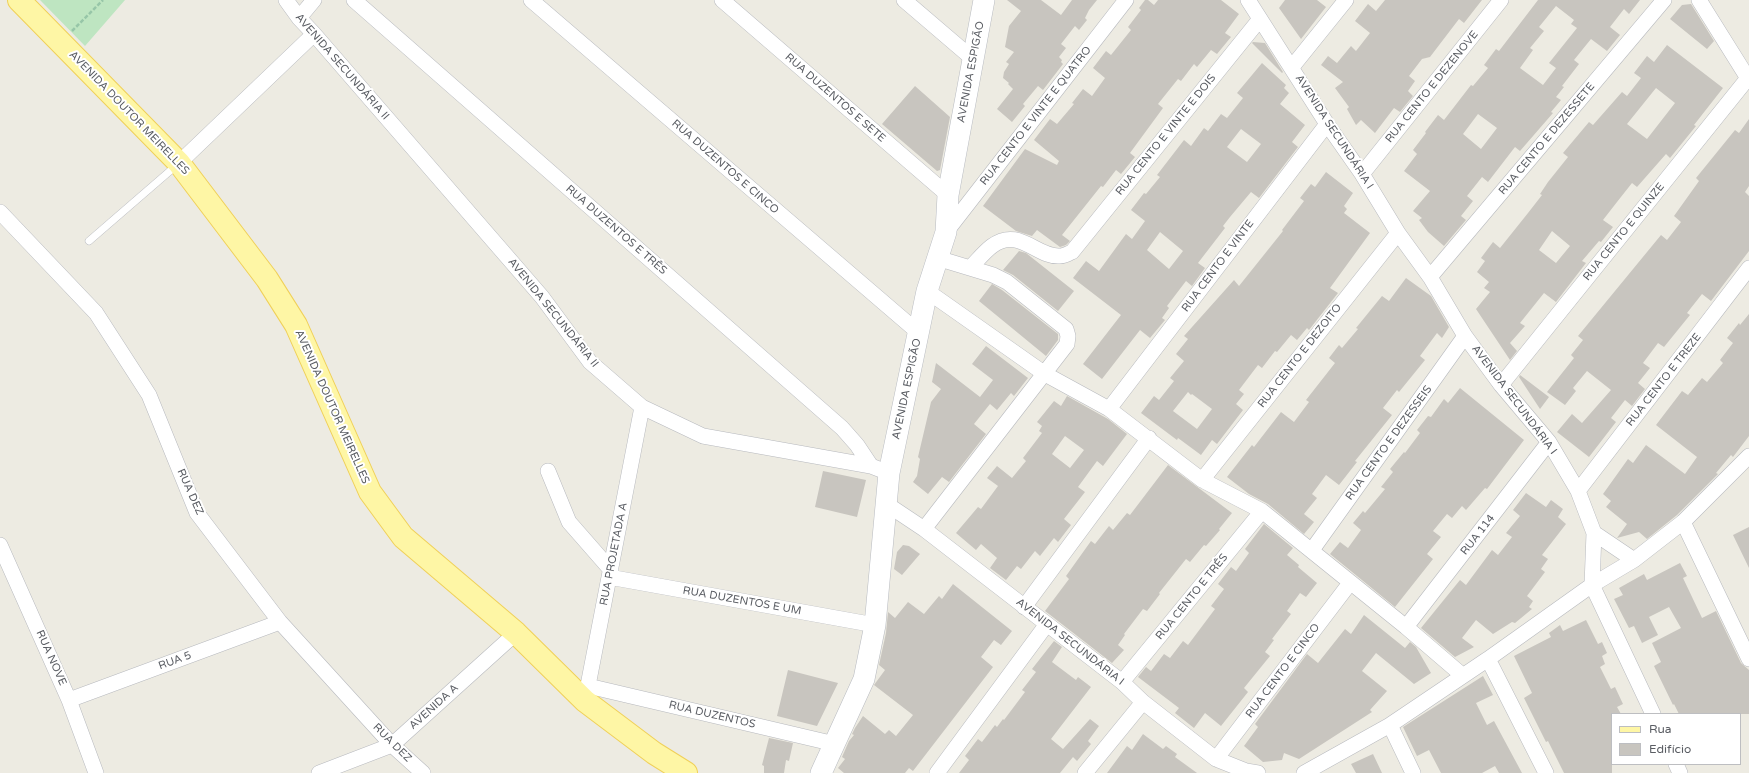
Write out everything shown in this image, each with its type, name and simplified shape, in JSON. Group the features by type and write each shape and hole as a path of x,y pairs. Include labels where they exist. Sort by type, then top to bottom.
{"main road":[{"name":"AVENIDA DOUTOR MEIRELLES","path":"19,0 179,163 267,279 296,325 370,492 404,537 587,694 654,754 686,773"}],"street":[{"name":"AVENIDA SECUNDÁRIA II","path":"286,0 299,18 542,298 590,362 642,407 703,436 880,469"},
{"path":"299,18 314,0"},
{"name":"RUA DUZENTOS E TRÊS","path":"354,0 842,428 880,469"},
{"name":"RUA DUZENTOS E CINCO","path":"531,0 919,334"},
{"name":"RUA DUZENTOS E SETE","path":"722,0 948,196"},
{"path":"904,0 973,59"},
{"name":"AVENIDA ESPIGÃO","path":"821,773 864,679 875,626 885,503 880,469 919,334 927,291 946,232 948,196 984,0"},
{"name":"RUA CENTO E VINTE E QUATRO","path":"946,232 1126,0"},
{"name":"AVENIDA SECUNDÁRIA I","path":"1248,0 1327,124 1362,174 1398,233 1430,277 1465,336 1501,385 1549,442 1578,491 1594,533 1592,585"},
{"path":"1292,67 1346,0"},
{"name":"RUA CENTO E DEZENOVE","path":"1362,174 1501,0"},
{"name":"RUA CENTO E DEZESSETE","path":"1430,277 1664,0"},
{"path":"1699,0 1748,79"},
{"name":"RUA CENTO E VINTE E DOIS","path":"970,268 993,246 1004,241 1018,240 1049,254 1060,256 1072,252 1260,19"},
{"path":"179,163 314,34"},
{"name":"RUA CENTO E QUINZE","path":"1501,385 1748,79"},
{"name":"RUA CENTO E VINTE","path":"1110,409 1327,124"},
{"name":"RUA DEZ","path":"0,212 96,313 149,395 197,513 280,622 392,745 424,773"},
{"name":"RUA CENTO E DEZOITO","path":"1202,480 1398,233"},
{"path":"924,529 1067,344 1068,336 1066,329 1007,282 970,268 937,258"},
{"name":"RUA CENTO E TREZE","path":"1578,491 1749,268"},
{"path":"927,291 1044,374 1110,409 1202,480 1262,511 1406,627 1462,675"},
{"name":"RUA CENTO E DEZESSEIS","path":"1312,550 1465,336"},
{"name":"RUA PROJETADA A","path":"587,694 642,407"},
{"path":"1024,607 1149,438"},
{"name":"RUA 114","path":"1406,627 1549,442"},
{"path":"1304,773 1390,725 1462,675 1488,659 1592,585 1634,560 1683,522 1749,456"},
{"path":"548,471 569,522 610,573"},
{"name":"AVENIDA SECUNDÁRIA I","path":"885,503 924,529 1122,682 1143,702 1216,759 1249,772"},
{"name":"RUA CENTO E TRÊS","path":"1122,682 1262,511"},
{"path":"1683,522 1749,659"},
{"path":"1594,533 1634,560"},
{"name":"RUA NOVE","path":"0,545 69,700 96,773"},
{"name":"RUA DUZENTOS E UM","path":"610,573 875,626"},
{"name":"RUA CENTO E CINCO","path":"1216,759 1350,583"},
{"path":"1592,585 1653,713"},
{"name":"RUA 5","path":"69,700 280,622"},
{"path":"937,773 1047,624"},
{"name":"AVENIDA A","path":"319,773 392,745 516,633"},
{"path":"1488,659 1546,773"},
{"name":"RUA DUZENTOS","path":"587,694 835,744"},
{"path":"1085,773 1143,702"},
{"path":"1390,725 1413,773"}],"lane":[{"path":"89,241 179,163"}],"path":[{"path":"60,42 103,0"}],"green space":[{"path":"40,0 125,0 85,46"}],"building":[{"path":"1007,0 1041,0 1061,15 1072,0 1097,0 1085,18 1087,20 1079,30 1075,26 1061,44 1066,48 1059,57 1063,64 1043,90 1038,86 1023,104 1025,106 1012,122 997,109 1013,89 1003,78 1004,72 1009,64 1006,62 1014,52 1005,47 1009,26 1021,11"},
{"path":"1145,0 1148,0 1154,5 1158,0 1221,0 1239,14 1225,33 1231,37 1217,54 1211,50 1197,67 1194,64 1181,81 1178,79 1158,104 1163,108 1130,153 1135,157 1121,174 1116,170 1103,187 1101,186 1062,235 1070,241 1066,245 1060,247 1037,230 1032,236 1016,231 983,206 1025,149 1057,165 1059,161 1034,140 1050,119 1057,124 1074,104 1072,103 1083,89 1092,96 1105,78 1093,68 1106,51 1111,55 1131,30 1128,27 1141,10 1139,8"},
{"path":"1285,0 1317,0 1326,7 1301,39 1279,8"},
{"path":"1385,0 1482,0 1464,23 1459,19 1430,57 1422,59 1409,76 1415,81 1408,91 1413,96 1400,112 1394,108 1375,133 1361,120 1356,125 1347,109 1349,107 1335,88 1343,82 1321,65 1328,56 1337,63 1351,46 1356,51 1370,33 1355,21 1368,4 1376,11"},
{"path":"1538,0 1640,0 1629,14 1624,9 1610,27 1620,35 1607,51 1591,39 1574,60 1579,64 1562,86 1564,87 1556,97 1561,100 1551,112 1553,113 1520,151 1515,147 1488,182 1482,177 1467,196 1473,201 1461,216 1466,220 1444,246 1428,232 1419,220 1422,218 1413,211 1430,191 1404,171 1417,154 1413,150 1438,115 1444,120 1471,85 1473,86 1488,68 1484,65 1496,49 1499,51","holes":["1556,6 1574,20 1571,24 1577,28 1549,63 1556,68 1543,85 1520,68 1533,50 1530,48 1544,31 1539,27","1478,114 1497,128 1481,149 1463,134"]},
{"path":"1691,4 1714,41 1707,49 1670,19 1682,5"},
{"path":"1252,43 1265,43 1283,72 1282,73"},
{"path":"1667,45 1723,88 1694,125 1696,126 1670,158 1666,154 1637,187 1632,183 1617,202 1603,220 1613,227 1601,242 1599,241 1582,261 1586,263 1556,302 1544,293 1520,323 1525,326 1510,343 1517,351 1510,360 1476,309 1490,292 1484,288 1489,282 1477,272 1485,261 1481,258 1493,242 1500,248 1528,213 1542,195 1540,194 1548,182 1568,157 1563,153 1589,122 1593,125 1622,92 1627,96 1641,78 1634,73 1647,56 1654,62","holes":["1656,88 1675,103 1647,139 1627,124","1552,231 1570,246 1556,263 1539,250"]},
{"path":"1262,63 1286,85 1284,88 1289,93 1280,104 1305,125 1292,142 1298,147 1259,198 1251,192 1223,226 1225,228 1198,263 1205,268 1192,286 1186,281 1167,306 1169,308 1162,318 1165,320 1150,338 1140,330 1102,379 1083,364 1121,315 1073,278 1086,261 1099,271 1126,234 1132,239 1145,221 1131,210 1144,193 1146,194 1160,177 1157,175 1184,140 1191,146 1204,128 1208,131 1221,114 1227,118 1243,98 1237,93","holes":["1241,129 1261,144 1247,162 1227,147","1160,232 1183,251 1169,269 1147,250"]},
{"path":"915,86 950,117 940,170 937,171 882,124"},
{"path":"1749,119 1749,186 1745,192 1749,196 1749,251 1711,301 1702,294 1687,313 1690,315 1664,347 1658,343 1643,363 1650,368 1638,383 1645,389 1632,406 1625,400 1611,418 1616,422 1589,457 1557,432 1572,414 1582,423 1611,390 1587,371 1573,388 1576,391 1565,405 1547,392 1574,358 1571,355 1583,340 1578,336 1661,235 1667,240 1681,222 1674,216 1699,181 1696,178 1735,130 1739,133"},
{"path":"1326,172 1353,193 1344,206 1347,209 1344,213 1370,233 1330,288 1338,293 1309,330 1307,328 1297,340 1291,335 1277,352 1275,351 1262,368 1258,365 1239,390 1244,394 1236,404 1243,410 1217,444 1212,440 1201,455 1178,438 1177,440 1141,413 1154,396 1159,400 1174,381 1170,378 1184,361 1176,354 1188,339 1184,336 1234,280 1239,286 1283,231 1282,230 1304,201 1300,198 1311,184 1315,187","holes":["1188,392 1191,395 1192,394 1212,409 1197,429 1173,411"]},
{"path":"1019,251 1026,253 1074,291 1058,311 1013,275 1003,270"},
{"path":"1406,278 1431,296 1449,327 1442,338 1437,333 1420,356 1425,360 1399,392 1397,390 1383,408 1392,415 1355,461 1357,462 1339,485 1326,475 1312,494 1317,498 1304,514 1314,522 1304,534 1268,504 1249,494 1227,477 1252,445 1254,447 1281,412 1294,422 1309,402 1306,400 1335,363 1329,358 1339,345 1342,348 1382,296 1389,301"},
{"path":"992,284 1002,290 1058,334 1058,340 1046,356 979,301"},
{"path":"1749,314 1749,436 1733,457 1731,455 1716,473 1718,474 1677,515 1647,539 1639,532 1617,538 1627,524 1606,507 1611,501 1603,494 1628,459 1633,463 1646,445 1685,474 1697,457 1656,425 1682,391 1688,395 1702,378 1707,382 1723,363 1720,360 1733,343 1727,338 1739,323 1740,325"},
{"path":"986,346 1028,378 1014,396 1011,393 997,410 990,404 974,424 986,434 949,482 942,477 928,494 913,482 917,476 920,459 918,457 931,402 941,389 932,382 936,363 980,397 993,380 972,364"},
{"path":"1520,375 1549,397 1540,409 1519,377"},
{"path":"1460,388 1524,440 1487,489 1485,488 1466,510 1462,506 1452,518 1447,514 1433,531 1441,537 1427,554 1433,559 1395,607 1330,554 1340,542 1348,548 1361,530 1353,523 1363,511 1365,513 1385,489 1381,487 1393,472 1390,469 1404,452 1405,453 1420,433 1417,430 1428,416 1431,417 1444,399 1448,403"},
{"path":"1067,396 1108,419 1127,434 1103,466 1097,461 1078,487 1085,492 1064,519 1071,525 1058,542 1054,538 1040,556 1035,551 1021,569 1017,566 1006,580 990,568 997,558 981,544 976,550 956,533 978,507 981,509 998,486 987,478 997,466 1012,478 1026,461 1023,458 1042,433 1039,431 1042,426 1037,422 1054,401 1061,406","holes":["1065,436 1084,450 1070,468 1052,454"]},
{"path":"1168,465 1232,513 1219,529 1220,530 1206,546 1204,545 1190,562 1186,559 1159,593 1160,594 1147,611 1143,609 1124,634 1125,635 1118,645 1124,650 1112,663 1045,611 1069,579 1066,576 1091,541 1095,544 1109,526 1113,530 1127,513 1130,515"},
{"path":"823,471 866,480 857,517 815,507"},
{"path":"1526,493 1546,507 1551,500 1563,509 1558,517 1566,524 1542,555 1548,559 1541,569 1545,572 1527,596 1533,601 1529,607 1532,609 1515,623 1512,622 1493,634 1476,620 1462,638 1474,647 1455,657 1421,628 1460,580 1466,585 1492,550 1498,555 1512,537 1506,533 1520,516 1513,510"},
{"path":"1264,524 1293,548 1287,555 1299,565 1298,567 1317,583 1306,597 1300,593 1287,611 1291,614 1272,639 1274,640 1265,652 1270,656 1244,688 1248,692 1221,726 1205,713 1194,728 1175,713 1179,708 1138,677 1146,667 1151,671 1164,654 1170,658 1183,641 1188,645 1215,609 1211,606 1224,589 1218,584 1231,567 1236,571 1249,553 1245,549"},
{"path":"1749,527 1749,568 1733,535"},
{"path":"903,545 909,546 920,554 902,575 894,569 897,552"},
{"path":"1680,563 1687,576 1683,578 1702,618 1716,611 1741,663 1749,670 1749,714 1678,713 1654,666 1661,662 1652,643 1681,628 1669,607 1649,617 1658,635 1642,643 1634,626 1629,628 1614,599 1623,595 1619,588 1644,574 1647,580"},
{"path":"953,584 1012,631 1001,645 994,640 981,657 993,667 913,771 909,768 905,773 844,773 838,768 845,759 842,757 849,741 854,735 852,734 855,728 863,716 885,734 889,730 896,736 913,715 874,685 885,670 879,665 886,633 888,612 895,618 908,602 924,614 939,596 942,599"},
{"path":"1364,615 1405,648 1410,642 1416,647 1431,673 1414,684 1376,653 1362,671 1387,691 1370,710 1372,712 1299,759 1284,753 1282,760 1263,762 1244,746 1258,727 1255,724 1307,654 1318,663 1345,629 1351,634"},
{"path":"1586,620 1598,644 1602,642 1607,653 1602,656 1605,664 1600,667 1611,689 1615,687 1623,704 1617,707 1620,713 1611,713 1612,773 1564,773 1548,741 1546,742 1524,698 1532,693 1514,656 1551,637 1549,633 1560,625 1563,631"},
{"path":"1054,641 1062,647 1052,662 1076,680 1078,677 1091,687 1051,739 1063,749 1090,719 1099,726 1088,741 1091,744 1077,761 1073,757 1060,773 959,773 969,760 965,756 978,739 982,742 995,725 997,727 1003,719 1004,720 1025,692 1022,690 1036,672 1032,669"},
{"path":"788,670 838,683 817,726 777,716"},
{"path":"1483,676 1493,695 1476,703 1487,725 1494,721 1522,773 1499,773 1495,766 1482,773 1441,773 1429,750 1417,756 1403,727"},
{"path":"1143,734 1163,749 1166,746 1177,754 1175,757 1197,773 1107,773 1127,746 1132,750"},
{"path":"769,738 793,743 789,761 786,760 784,773 764,773 764,766 762,765"},
{"path":"1373,754 1382,773 1356,773 1351,764"}]}
